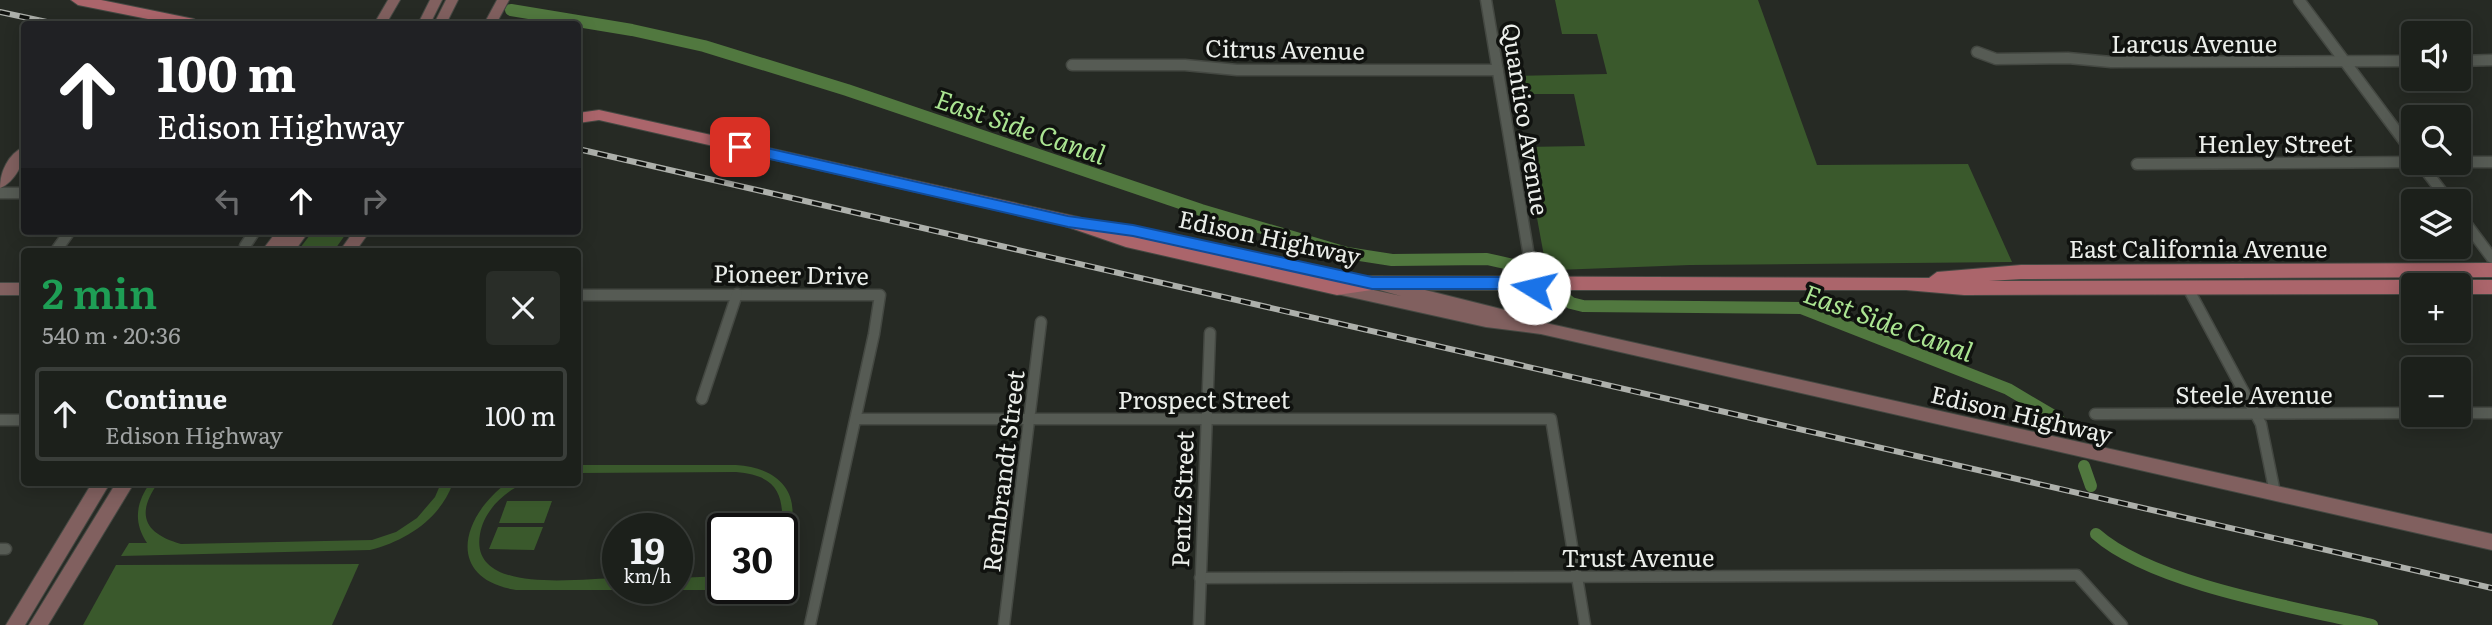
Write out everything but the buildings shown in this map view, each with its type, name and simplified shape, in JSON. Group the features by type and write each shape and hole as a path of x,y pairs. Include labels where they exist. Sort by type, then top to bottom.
{"main road":[{"path":"78,0 172,21"},
{"path":"382,21 394,0"},
{"path":"426,21 436,0"},
{"path":"442,21 452,0"},
{"path":"492,21 503,0"},
{"name":"Edison Highway","path":"581,107 599,115 1068,222 1126,241 1486,321 1541,328 2492,542"},
{"name":"Edison Highway","path":"581,118 599,115"},
{"path":"0,183 21,156"},
{"name":"Edison Highway","path":"1068,222 1133,230 1372,283 1500,313 1541,328"},
{"name":"East California Avenue","path":"1906,283 1961,275 2021,272 2492,270"},
{"path":"2188,288 2192,283 2203,280 2256,279 2287,271"},
{"name":"East California Avenue","path":"1337,288 1372,283 1906,283 1964,288 2401,287"},
{"path":"2471,287 2492,287"},
{"path":"0,289 21,289"},
{"path":"15,625 99,486"},
{"path":"38,625 123,486"}],"street":[{"name":"Quantico Avenue","path":"1486,0 1541,328"},
{"path":"2300,0 2401,137"},
{"name":"Larcus Avenue","path":"1976,52 1996,59 2068,58 2111,62 2401,61"},
{"path":"2471,61 2492,60"},
{"name":"Citrus Avenue","path":"1072,65 1185,65 1237,70 1497,69"},
{"name":"Henley Street","path":"2137,164 2401,162"},
{"path":"2471,162 2492,162"},
{"path":"2429,175 2440,189"},
{"path":"0,193 21,193"},
{"path":"2471,230 2492,258"},
{"path":"246,246 253,235"},
{"path":"2188,288 2261,424 2274,494"},
{"path":"702,398 737,294"},
{"name":"Pioneer Drive","path":"581,295 880,295 856,419"},
{"name":"Rembrandt Street","path":"1004,625 1041,322"},
{"name":"Pentz Street","path":"1199,625 1210,333"},
{"name":"Steele Avenue","path":"2095,414 2401,413"},
{"path":"2471,413 2492,413"},
{"path":"810,625 856,419"},
{"name":"Prospect Street","path":"856,419 1551,419 1577,577"},
{"path":"0,420 21,420"},
{"name":"Trust Avenue","path":"1200,578 2077,575 2122,625"},
{"path":"1577,577 1586,625"}],"green space":[{"path":"1555,0 1758,0 1817,165 1968,164 2012,262 1690,265 1556,270 1546,267 1524,147 1585,146 1574,94 1515,94 1512,76 1607,74 1597,34 1562,34"},
{"path":"310,235 345,235 336,248 300,248"},
{"path":"581,465 736,465 753,468 779,480 792,502 792,513 782,513 774,487 766,480 736,472 581,473"},
{"path":"148,486 156,486 147,505 147,522 159,535 181,544 372,540 396,532 417,518 435,497 440,486 452,486 440,507 420,527 396,541 370,550 121,556 129,543 147,543 138,520 142,498"},
{"path":"504,486 519,486 490,510 480,534 481,554 492,567 509,575 555,580 602,579 602,590 516,590 493,583 478,573 470,560 468,544 471,528 479,512"},
{"path":"507,501 552,501 544,523 499,523"},
{"path":"498,527 543,527 534,550 489,549"},
{"path":"359,564 332,625 83,625 116,565"},
{"path":"693,577 707,577 706,590 693,590"}],"waterway":[{"name":"East Side Canal","path":"511,10 578,21"},
{"name":"East Side Canal","path":"581,22 704,46 847,90 1201,210 1347,253 1392,260 1487,259 1518,266"},
{"name":"East Side Canal","path":"1560,294 1571,303 1583,306 1801,308 2008,389 2057,418 2066,428"},
{"name":"East Side Canal","path":"2084,466 2091,486"},
{"name":"East Side Canal","path":"2096,534 2121,552 2188,580 2266,602 2372,625"}],"railway":[{"path":"0,12 42,21"},
{"path":"581,150 2492,588"}],"route":[{"path":"740,147 1068,222 1133,230 1372,283 1533,283 1534,288"}]}
